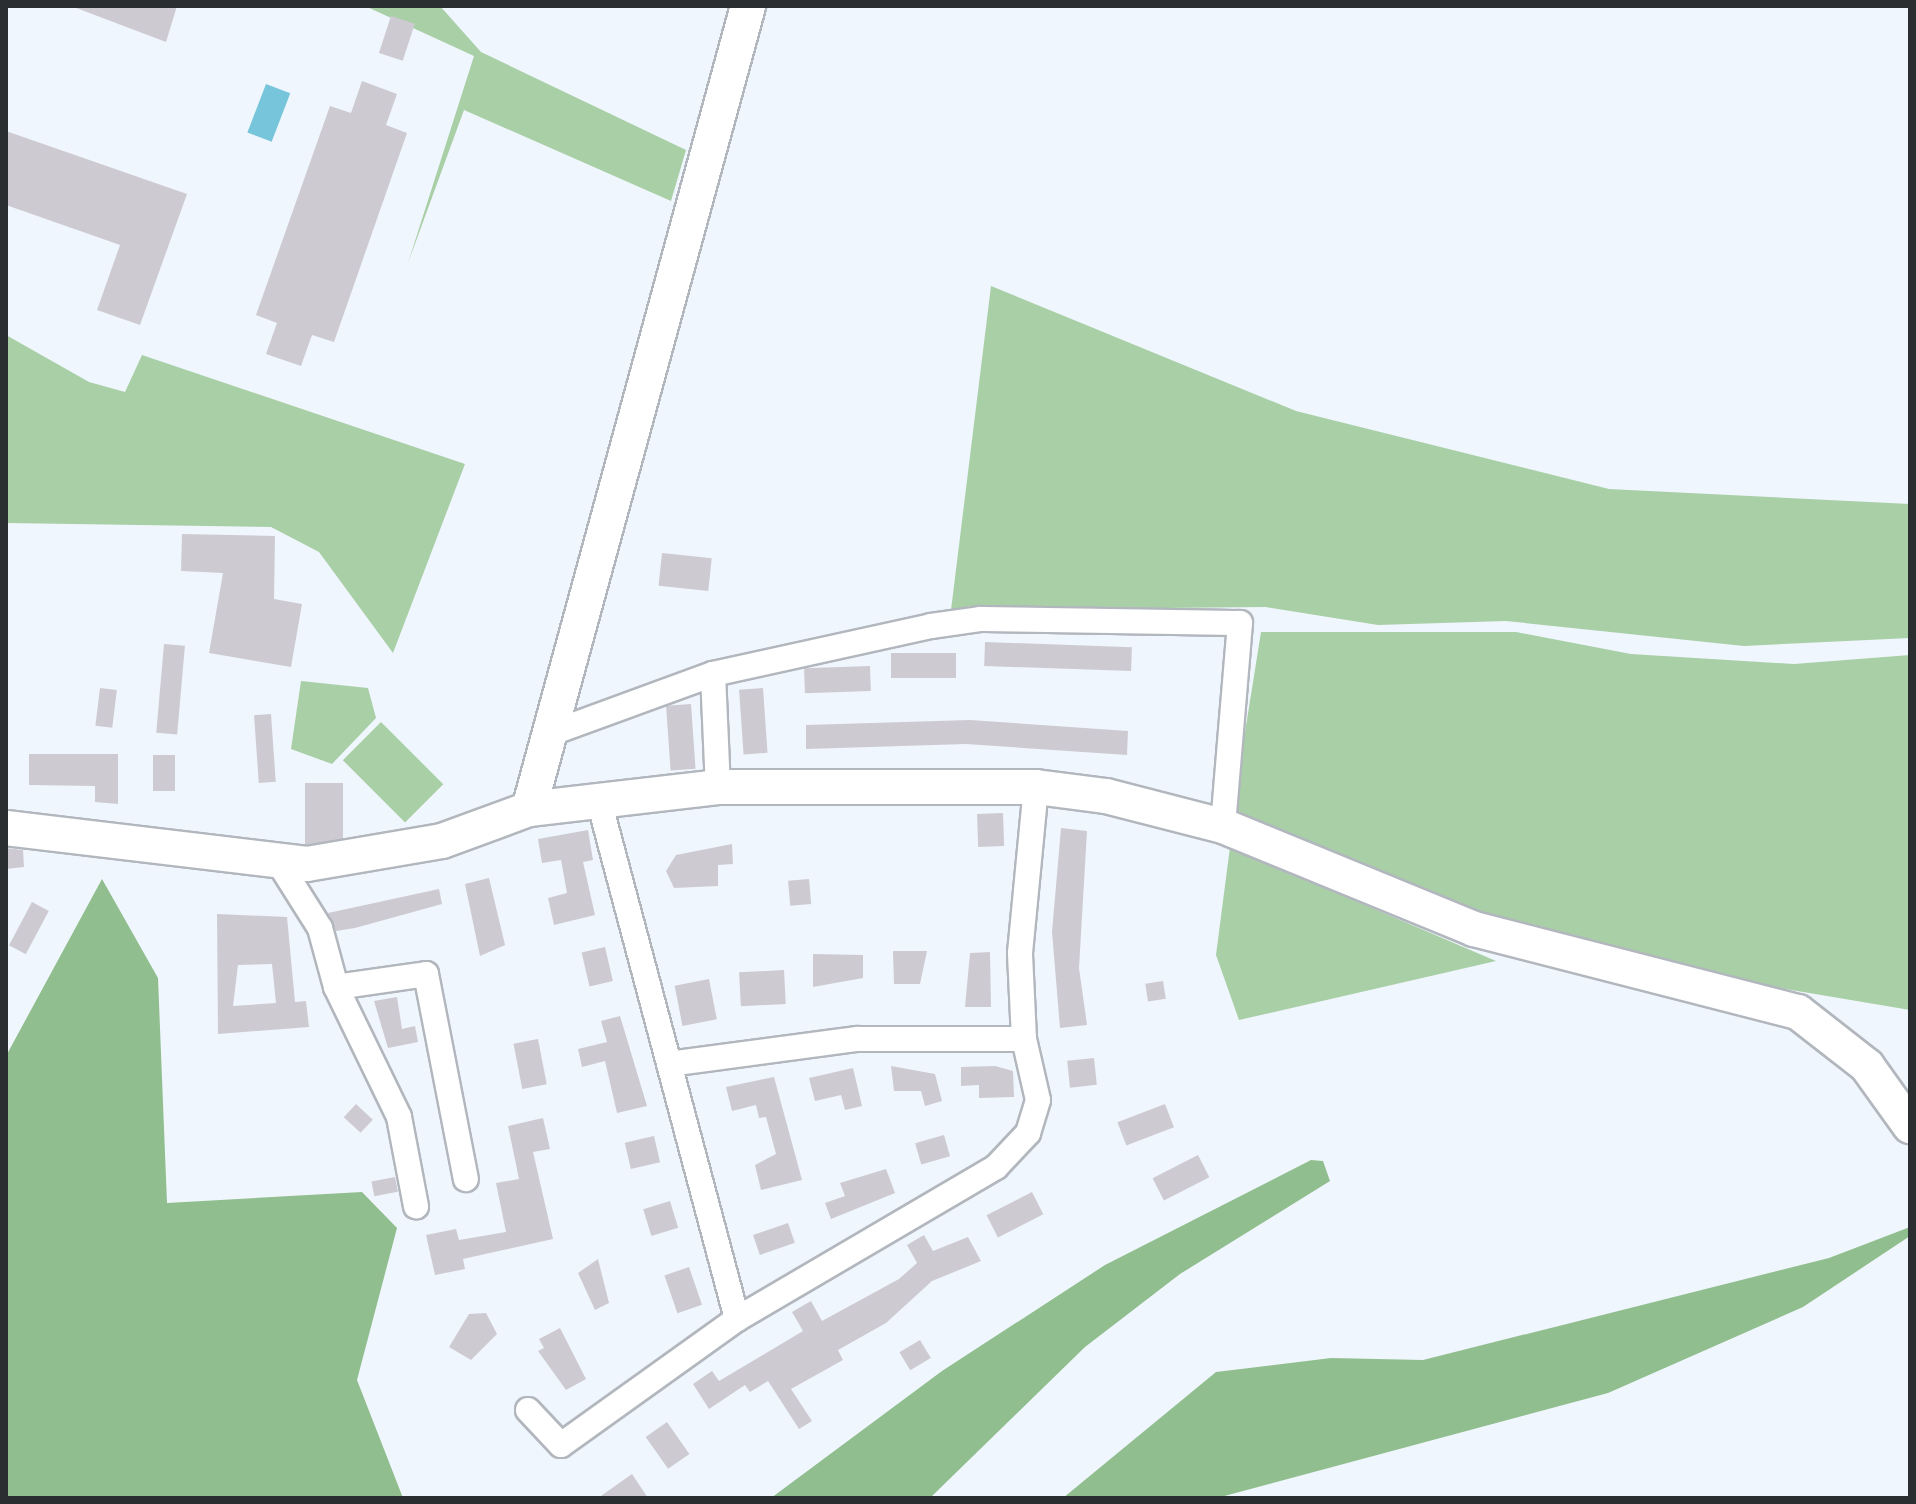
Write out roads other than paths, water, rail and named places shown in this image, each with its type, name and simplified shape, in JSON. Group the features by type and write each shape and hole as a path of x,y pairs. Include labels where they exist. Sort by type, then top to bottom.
{"street":[{"path":"529,809 748,6"},
{"path":"549,734 713,674 980,619 1240,623 1223,826"},
{"path":"713,674 718,787"},
{"path":"6,828 279,863 371,858 529,809 718,787 1036,787 1106,796 1223,826 1422,913 1798,1012 1867,1066 1910,1126"},
{"path":"528,1410 561,1445 737,1319 996,1167 1028,1133 1038,1100 1024,1039 1020,953 1036,787"},
{"path":"599,801 737,1319"},
{"path":"279,863 320,928 336,987 399,1117 416,1206"},
{"path":"336,987 426,974 466,1179"},
{"path":"669,1064 857,1039 1024,1039"}],"water":[{"path":"266,84 290,93 272,142 247,133"}]}
